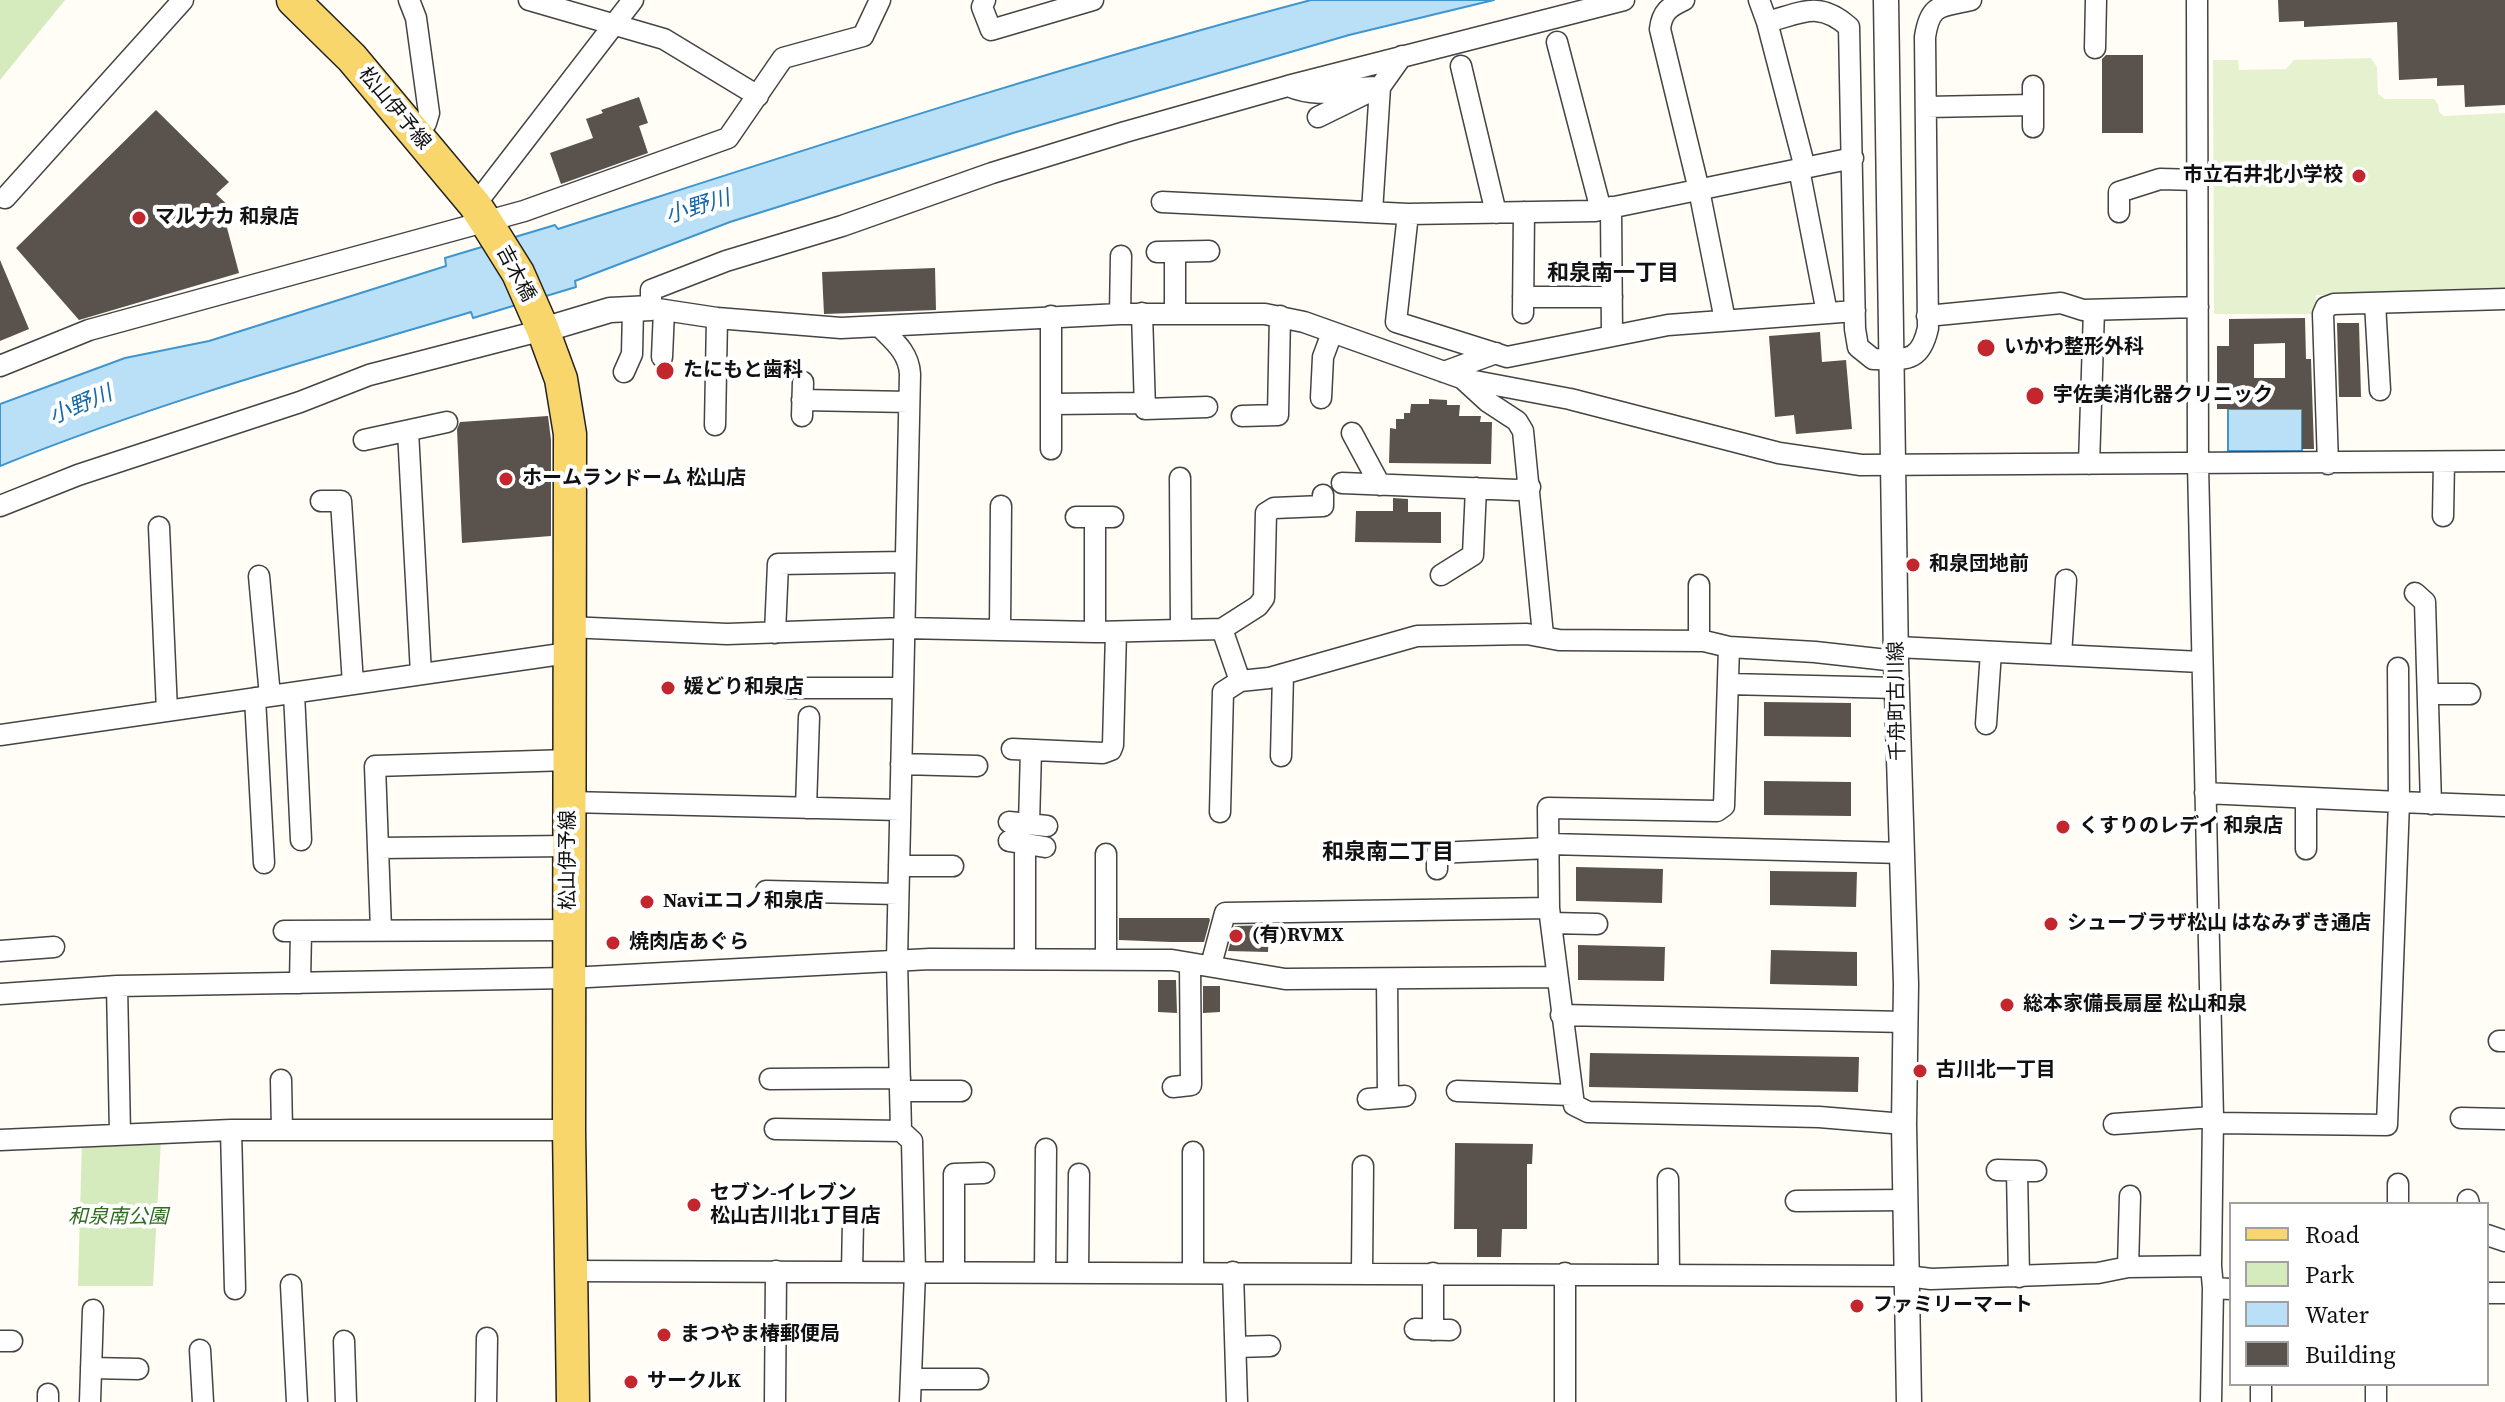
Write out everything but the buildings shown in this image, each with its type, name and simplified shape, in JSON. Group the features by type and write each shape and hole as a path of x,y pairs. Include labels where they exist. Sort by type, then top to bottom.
{"main road":[{"name":"松山伊予線","path":"293,0 352,58 483,217"},
{"name":"吉木橋","path":"483,217 518,273 542,327"},
{"name":"松山伊予線","path":"542,327 561,379 570,434 569,1130 573,1402"}],"street":[{"path":"5,198 183,0"},
{"path":"409,0 416,18 429,113 426,123 416,134"},
{"path":"529,0 664,39 758,96"},
{"path":"483,217 633,0"},
{"path":"0,366 89,330 483,217 524,211 728,138 783,58 863,36 880,0"},
{"path":"985,0 982,7 991,30 1093,0"},
{"path":"662,357 650,309 651,290 726,261 842,226 992,173 1288,86 1624,0"},
{"path":"1684,0 1661,16 1660,29 1699,190 1725,320"},
{"path":"1759,0 1802,168 1827,313"},
{"name":"千舟町古川線","path":"1886,0 1897,688 1906,1022 1904,1124 1909,1402"},
{"path":"1767,22 1814,10 1827,11 1849,27 1858,347 1873,359 1911,358 1924,347 1927,316 1925,37 1928,18 1935,9 1971,0"},
{"path":"2095,48 2096,0"},
{"path":"2197,0 2198,465 2213,1120 2211,1266 2222,1288 2211,1402"},
{"path":"1557,42 1606,208 1612,336"},
{"path":"1318,117 1380,87 1402,56"},
{"path":"1461,66 1496,213"},
{"path":"1288,86 1321,95 1380,87"},
{"path":"1372,212 1380,87"},
{"path":"1926,107 2033,96 2033,127"},
{"path":"1162,202 1408,214 1606,208 1853,158"},
{"path":"2119,212 2119,192 2160,179 2198,180"},
{"path":"1524,212 1523,305 1612,297"},
{"path":"1408,214 1396,322 1507,357 1668,325 1855,311"},
{"path":"1175,313 1166,252 1209,251"},
{"path":"1120,314 1121,256"},
{"path":"2328,464 2323,314 2326,307 2334,304 2505,299"},
{"path":"1927,316 2061,303 2083,310 2198,307"},
{"path":"2375,303 2380,390"},
{"path":"624,372 650,309"},
{"path":"0,506 78,475 300,402 369,375 610,310 650,309 815,327 880,327 1142,313 1280,316 1454,376 1570,399 1779,453 1861,465 2505,461"},
{"path":"2089,464 2094,310"},
{"path":"1142,313 1145,409 1207,407"},
{"path":"1051,316 1051,449"},
{"path":"1242,416 1278,415 1280,316"},
{"path":"715,425 717,318"},
{"path":"880,327 896,343 909,363 897,960 901,1131"},
{"path":"1321,398 1323,357 1332,333"},
{"path":"1454,376 1496,353"},
{"path":"1454,376 1517,421 1525,443 1543,635"},
{"path":"802,399 909,402"},
{"path":"1052,404 1145,403"},
{"path":"364,440 447,422"},
{"path":"408,431 421,674"},
{"path":"1352,433 1380,485"},
{"path":"2443,516 2444,462"},
{"path":"1180,478 1181,630"},
{"path":"1342,483 1517,490 1530,487"},
{"path":"1441,575 1473,555 1476,488"},
{"path":"0,735 421,674 568,640 903,628 1095,632 1222,629 1258,606 1264,598 1266,513 1274,508 1323,506 1323,495"},
{"path":"321,501 341,501 356,602 353,684"},
{"path":"1000,629 1001,506"},
{"path":"1094,517 1095,632"},
{"path":"159,527 151,567 153,614 167,711"},
{"path":"775,633 778,564 904,562"},
{"path":"258,851 250,774 262,697 259,576"},
{"path":"2061,655 2066,580"},
{"path":"1699,585 1699,641"},
{"path":"2415,593 2425,602 2431,804"},
{"path":"1222,629 1240,681"},
{"path":"1025,959 1027,834 1021,749 1103,753 1111,750 1116,632"},
{"path":"1220,812 1223,692 1240,681 1283,674 1417,636 1543,635 1559,640 1699,641 1729,647 1815,652 1991,652 2201,662"},
{"path":"1729,647 1724,806 1717,811 1548,808 1550,916 1574,1105 1588,1112 1819,1117 1904,1124"},
{"path":"1986,724 1991,652"},
{"path":"2114,1124 2213,1120 2387,1125 2399,802 2398,668"},
{"path":"1281,756 1283,674"},
{"path":"1728,684 1897,688"},
{"path":"789,688 902,688"},
{"path":"294,693 293,806 301,840"},
{"path":"2428,694 2470,694"},
{"path":"806,808 809,717"},
{"path":"381,930 375,766 569,760"},
{"path":"901,764 977,766"},
{"path":"2205,793 2505,806"},
{"path":"2306,798 2306,849"},
{"path":"569,802 900,810"},
{"path":"1716,849 1717,811"},
{"path":"378,848 569,846"},
{"path":"1437,869 1437,853 1549,846 1902,853"},
{"path":"1106,854 1106,959"},
{"path":"899,866 953,866"},
{"path":"766,891 898,894"},
{"path":"1211,965 1225,913 1550,916 1597,924"},
{"path":"300,983 292,931 569,930"},
{"path":"0,951 21,941 54,947"},
{"path":"0,994 117,986 569,978 897,960 1106,959 1190,963 1285,979 1556,977"},
{"path":"1173,1087 1191,1085 1190,963"},
{"path":"1387,979 1387,1097"},
{"path":"117,986 120,1133"},
{"path":"1561,1015 1906,1022"},
{"path":"770,1079 900,1085 948,1098"},
{"path":"281,1080 282,1130"},
{"path":"1457,1091 1571,1095"},
{"path":"2461,1118 2505,1119"},
{"path":"775,1129 901,1131 912,1141 915,1272 910,1402"},
{"path":"0,1140 231,1130 569,1130"},
{"path":"231,1130 224,1253 235,1289"},
{"path":"1045,1272 1046,1149"},
{"path":"1187,1164 1193,1272"},
{"path":"1362,1272 1363,1166"},
{"path":"2017,1171 2019,1277"},
{"path":"954,1272 954,1174 984,1173"},
{"path":"1078,1272 1079,1174"},
{"path":"1668,1179 1669,1274"},
{"path":"2128,1267 2130,1196"},
{"path":"1796,1201 1906,1200"},
{"path":"852,1272 853,1221"},
{"path":"571,1271 1565,1273 1907,1276 1931,1279 2098,1273 2128,1267 2211,1266"},
{"path":"775,1402 776,1271"},
{"path":"1233,1272 1237,1402"},
{"path":"1433,1273 1433,1330"},
{"path":"1565,1273 1565,1402"},
{"path":"291,1285 297,1402"},
{"path":"90,1402 93,1310"},
{"path":"486,1402 487,1338"},
{"path":"344,1341 346,1402"},
{"path":"1236,1347 1270,1346"},
{"path":"200,1350 203,1402"},
{"path":"91,1368 138,1369"},
{"path":"911,1379 978,1379"}],"green space":[{"path":"0,0 65,0 0,80"},
{"name":"市立石井北小学校","path":"2371,58 2377,67 2378,94 2385,99 2434,99 2444,116 2505,113 2505,292 2316,295 2316,314 2214,314 2213,60 2238,60 2239,70 2286,69 2294,60"},
{"name":"和泉南公園","path":"161,1139 153,1286 78,1286 82,1140"}],"water":[{"name":"小野川","path":"1311,0 1494,0 1349,35 1013,133 730,222 575,281 576,287 473,318 471,312 234,383 116,422 0,466 0,404 125,358 209,341 446,266 445,258 555,225 558,229 1027,81"},
{"path":"2228,409 2302,409 2302,451 2228,451"}],"place":[{"name":"市立石井北小学校","path":"2359,176"},
{"name":"マルナカ 和泉店","path":"139,218"},
{"name":"いかわ整形外科","path":"1986,348"},
{"name":"たにもと歯科","path":"665,371"},
{"name":"宇佐美消化器クリニック","path":"2035,396"},
{"name":"ホームランドーム 松山店","path":"506,479"},
{"name":"和泉団地前","path":"1913,565"},
{"name":"媛どり和泉店","path":"668,688"},
{"name":"くすりのレデイ 和泉店","path":"2063,827"},
{"name":"Naviエコノ和泉店","path":"647,902"},
{"name":"シューブラザ松山 はなみずき通店","path":"2051,924"},
{"name":"(有)RVMX","path":"1236,936"},
{"name":"焼肉店あぐら","path":"613,943"},
{"name":"総本家備長扇屋 松山和泉","path":"2007,1005"},
{"name":"古川北一丁目","path":"1920,1071"},
{"name":"セブン-イレブン 松山古川北1丁目店","path":"694,1205"},
{"name":"ファミリーマート","path":"1857,1306"},
{"name":"まつやま椿郵便局","path":"664,1335"},
{"name":"サークルK","path":"631,1382"}],"district":[{"name":"和泉南一丁目","path":"1613,274"},
{"name":"和泉南二丁目","path":"1388,853"}]}
